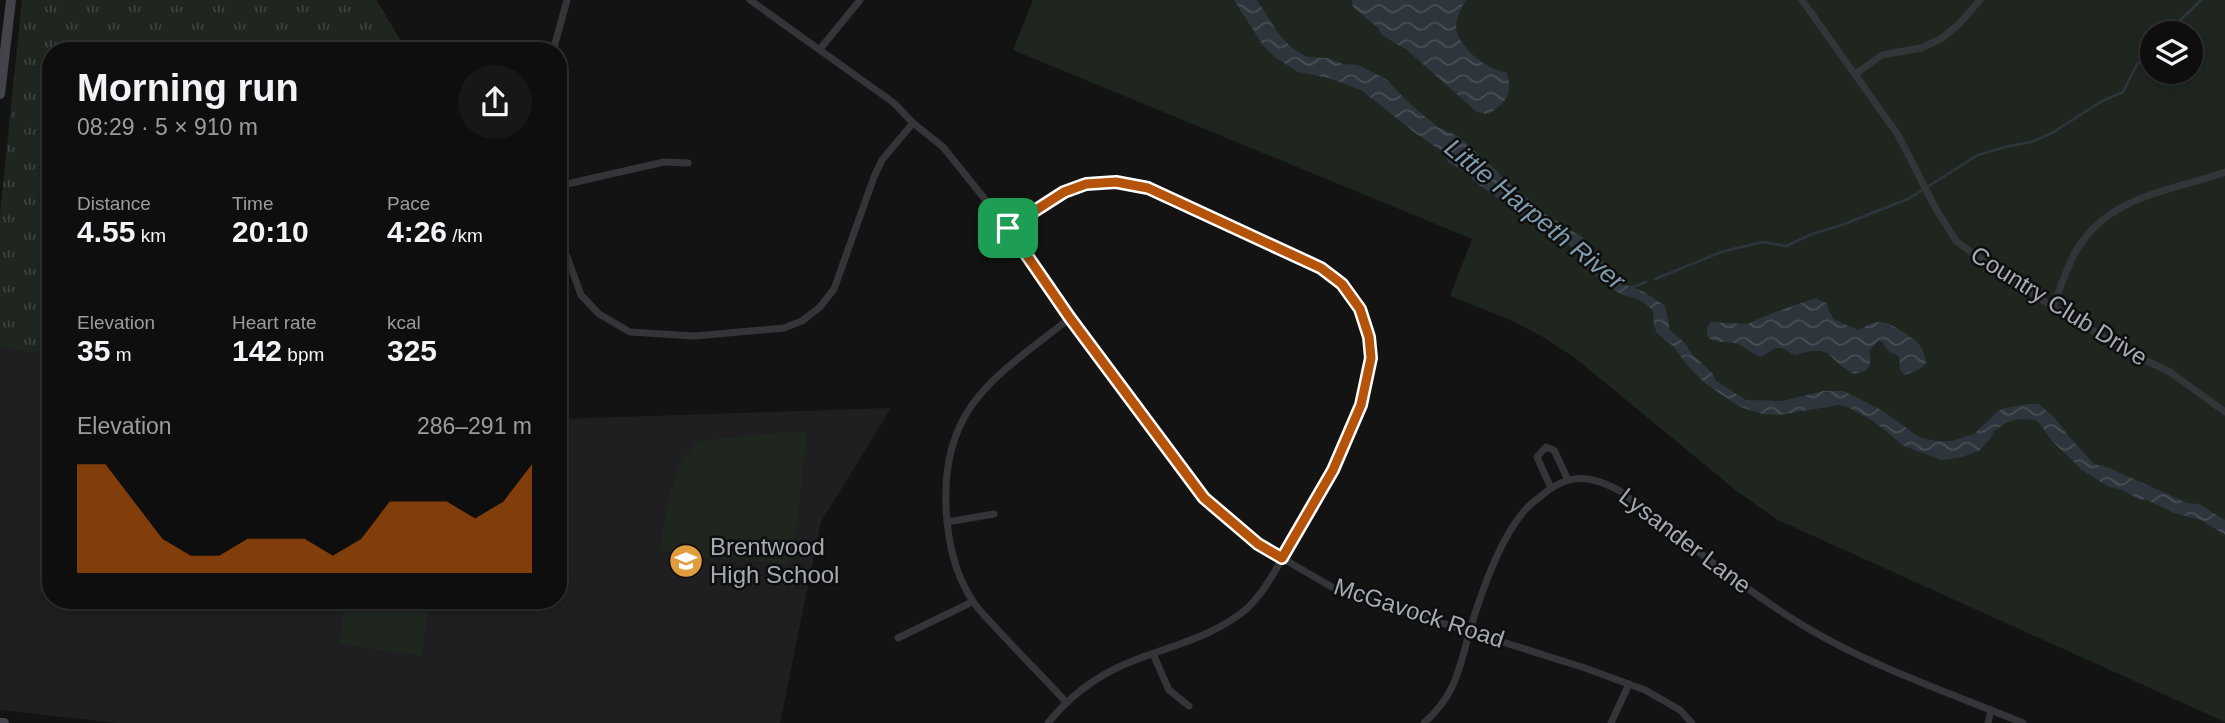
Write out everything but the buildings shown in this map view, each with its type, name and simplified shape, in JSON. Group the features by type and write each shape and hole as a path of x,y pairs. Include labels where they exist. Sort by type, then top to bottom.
{"main road":[{"path":"0,94 11,0"}],"street":[{"path":"555,42 567,0"},
{"name":"McGavock Road","path":"750,0 894,103 913,123 943,147 1008,228 1070,318 1204,498 1258,544 1337,590 1596,671 1645,690 1680,710 1692,723"},
{"path":"820,49 860,0"},
{"name":"Country Club Drive","path":"1802,0 1898,135 1931,200 1956,241 2053,307 2132,354 2170,372 2225,412"},
{"path":"1855,74 1882,55 1921,48 1941,39 1959,24 1979,0"},
{"path":"567,256 581,295 599,314 629,332 695,336 783,328 802,321 820,307 834,289 882,160 913,123"},
{"path":"567,184 664,162 688,163"},
{"path":"2053,307 2077,250 2109,214 2139,198 2225,172"},
{"path":"1008,228 1064,192 1086,184 1116,182 1148,188 1279,247 1321,268 1342,284 1360,309 1369,337 1371,358 1361,405 1333,470 1282,558 1247,609 1205,636 1097,678 1066,702 1048,723"},
{"path":"1066,702 972,601 949,544 945,481 954,439 971,404 995,377 1070,318"},
{"path":"1551,488 1537,457 1546,447 1554,450 1568,480"},
{"name":"Lysander Lane","path":"1424,723 1439,709 1451,688 1486,582 1505,540 1524,510 1551,488 1573,478 1601,481 1620,491 1753,592 1806,627 1869,660 2023,723"},
{"path":"947,522 994,514"},
{"path":"898,638 972,601"},
{"path":"1153,654 1169,690 1189,706"},
{"path":"1611,723 1629,684"},
{"path":"1988,723 1991,710"}],"shaded area":[{"name":"Brentwood High School","path":"0,348 42,354 42,609 567,609 567,419 891,408 821,522 780,723 116,723 0,710"}],"green space":[{"path":"22,0 376,0 402,42 42,42 42,354 0,348 0,215"},
{"path":"1033,0 2225,0 2225,722 1778,520 1738,492 1575,358 1508,319 1450,296 1472,239 1013,50"},
{"path":"775,433 807,433 793,558 784,564 659,551 675,477 689,451 699,441"},
{"path":"344,609 429,609 422,656 339,644"}],"water":[{"name":"Little Harpeth River","path":"1234,0 1257,0 1278,33 1291,47 1307,57 1328,58 1343,64 1358,65 1386,79 1439,128 1458,136 1540,211 1582,237 1623,284 1644,292 1665,306 1670,330 1713,374 1716,381 1746,400 1782,401 1823,391 1844,391 1883,411 1919,437 1935,441 1952,441 1974,434 2004,408 2039,404 2054,417 2094,464 2107,467 2187,503 2199,504 2225,520 2225,535 2201,520 2174,513 2120,489 2109,487 2082,470 2035,420 2017,419 2006,423 1994,431 1979,451 1941,460 1904,446 1873,421 1848,407 1839,405 1779,415 1763,414 1740,407 1706,384 1673,346 1657,333 1653,311 1646,304 1636,298 1622,295 1608,286 1583,264 1580,253 1538,224 1526,219 1464,171 1448,162 1445,154 1361,90 1329,78 1298,72 1276,58 1264,47"},
{"path":"1352,0 1466,0 1457,20 1457,34 1474,56 1499,71 1506,72 1509,91 1504,102 1488,114 1477,112 1407,50 1382,35 1378,28 1353,7"},
{"path":"1816,298 1826,303 1833,319 1858,330 1881,322 1900,330 1921,346 1926,363 1920,369 1905,375 1900,370 1899,356 1889,352 1882,342 1878,341 1869,351 1869,367 1854,374 1823,352 1795,355 1779,348 1761,357 1738,344 1716,341 1707,336 1707,327 1711,322 1747,324"}],"waterway":[{"path":"2179,21 2201,0"},
{"path":"1655,279 1724,251 1763,242 1786,246 1908,199 1978,155 2031,142 2052,133 2102,101 2123,92 2140,61"},
{"name":"Little Harpeth River","path":"1630,288 1646,282"}],"place":[{"name":"Brentwood High School","path":"686,561"}],"route":[{"path":"1116,182 1148,188 1292,253 1321,268 1342,284 1360,309 1369,337 1371,358 1367,384 1361,405 1333,470 1282,558 1258,544 1204,498 1070,318 1008,228 1064,192 1086,184 1116,182"}]}
